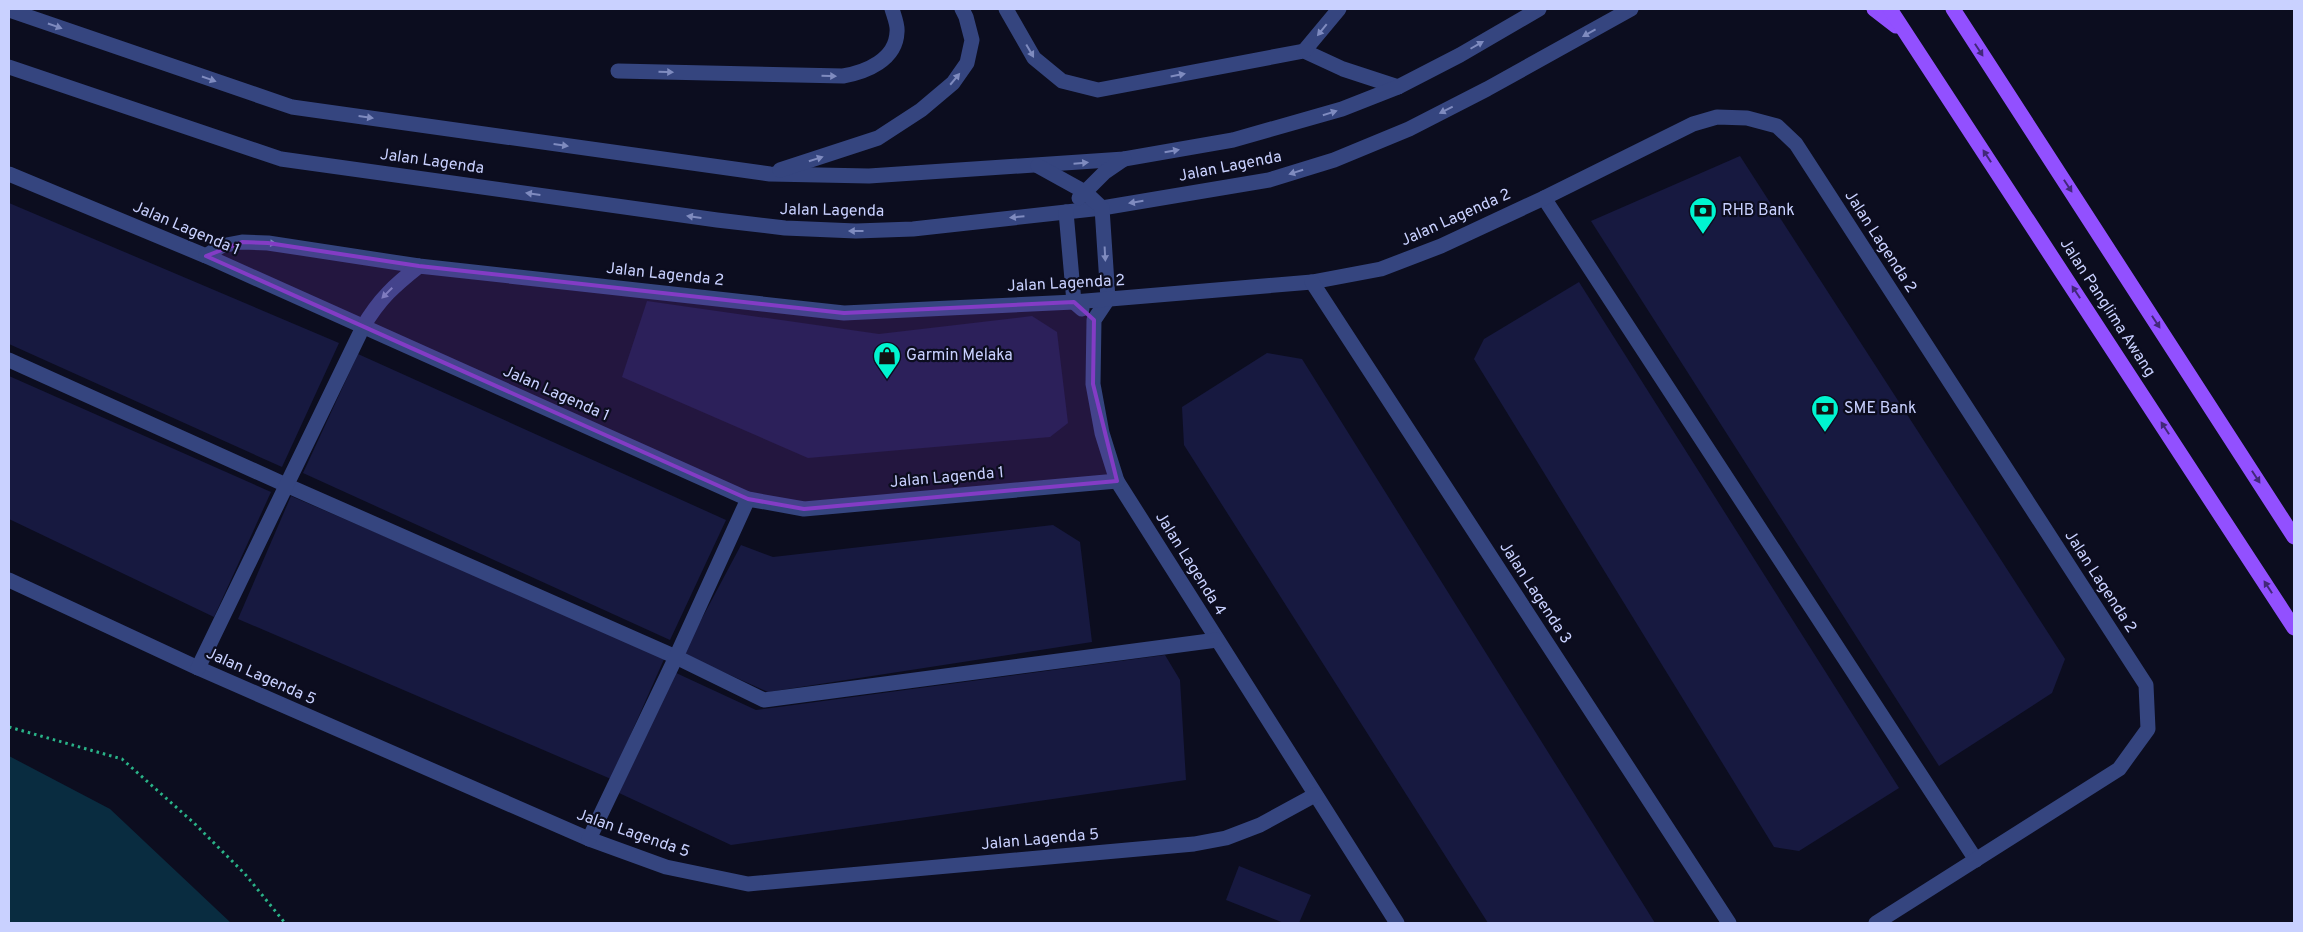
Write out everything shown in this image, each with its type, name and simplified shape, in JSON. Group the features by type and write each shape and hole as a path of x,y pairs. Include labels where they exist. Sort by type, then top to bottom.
{"main road":[{"path":"1874,9 1909,36"},
{"name":"Jalan Panglima Awang","path":"1890,9 2294,628"},
{"name":"Jalan Panglima Awang","path":"1952,9 2294,537"}],"street":[{"path":"618,72 843,76 860,73 882,60 893,49 897,31 892,9"},
{"path":"770,174 878,138 921,110 953,83 968,63 972,40 962,9"},
{"path":"1006,9 1034,58 1062,81 1098,90 1304,51 1343,69 1398,87"},
{"path":"1304,51 1339,9"},
{"name":"Jalan Lagenda","path":"9,10 292,107 770,174 869,176 1124,159 1232,140 1342,109 1398,87 1460,55 1539,9"},
{"name":"Jalan Lagenda","path":"9,67 281,159 698,218 785,228 856,231 913,229 1102,208 1269,180 1334,160 1409,128 1487,89 1631,9"},
{"name":"Jalan Lagenda 2","path":"206,256 221,246 242,242 268,243 420,266 844,313 1108,300 1312,282 1382,268 1441,246 1544,198 1693,124 1717,117 1747,118 1777,126 1796,144 2146,685 2148,728 2119,769 1976,860"},
{"path":"1038,166 1085,192 1102,208 1108,300 1094,320 1074,302 1066,212 1085,192 1105,172 1124,159"},
{"name":"Jalan Lagenda 1","path":"9,174 206,256 748,499 804,509 1117,481"},
{"path":"1544,198 1976,860 1876,923"},
{"path":"198,668 363,327 375,306 389,291 420,266"},
{"name":"Jalan Lagenda 3","path":"1312,282 1729,923"},
{"name":"Jalan Lagenda 4","path":"1094,320 1093,384 1102,433 1117,481 1397,923"},
{"path":"9,360 286,485 676,657 764,700 1217,640"},
{"path":"589,839 676,657 748,499"},
{"name":"Jalan Lagenda 5","path":"9,580 198,668 589,839 666,867 748,884 1194,844 1226,838 1260,825 1315,795"}],"path":[{"path":"9,727 122,759 194,823 244,874 285,923"}],"highlighted area":[{"path":"242,242 268,243 419,266 844,313 1074,302 1094,320 1093,384 1117,481 804,509 748,499 206,256"}],"water":[{"path":"9,756 110,809 231,923 9,923"}],"building":[{"path":"1740,156 2065,659 2052,693 1939,766 1591,221"},
{"path":"9,203 339,343 282,467 9,344"},
{"path":"1579,282 1899,788 1799,851 1774,847 1474,359 1484,339"},
{"path":"647,301 879,334 1032,316 1057,332 1068,423 1050,437 808,458 622,377"},
{"path":"1267,353 1302,359 1655,923 1488,923 1184,445 1182,407"},
{"path":"358,354 726,520 670,640 303,473"},
{"path":"9,376 271,492 214,617 9,519"},
{"path":"291,496 665,657 611,779 238,619"},
{"path":"1053,525 1080,542 1092,642 768,692 683,654 741,545 773,557"},
{"path":"1165,655 1180,680 1186,780 731,845 619,793 674,672 756,710"},
{"path":"1239,866 1311,895 1299,923 1284,923 1226,900"}],"place":[{"name":"RHB Bank","path":"1703,235"},
{"name":"Garmin Melaka","path":"887,380"},
{"name":"SME Bank","path":"1825,433"}]}
